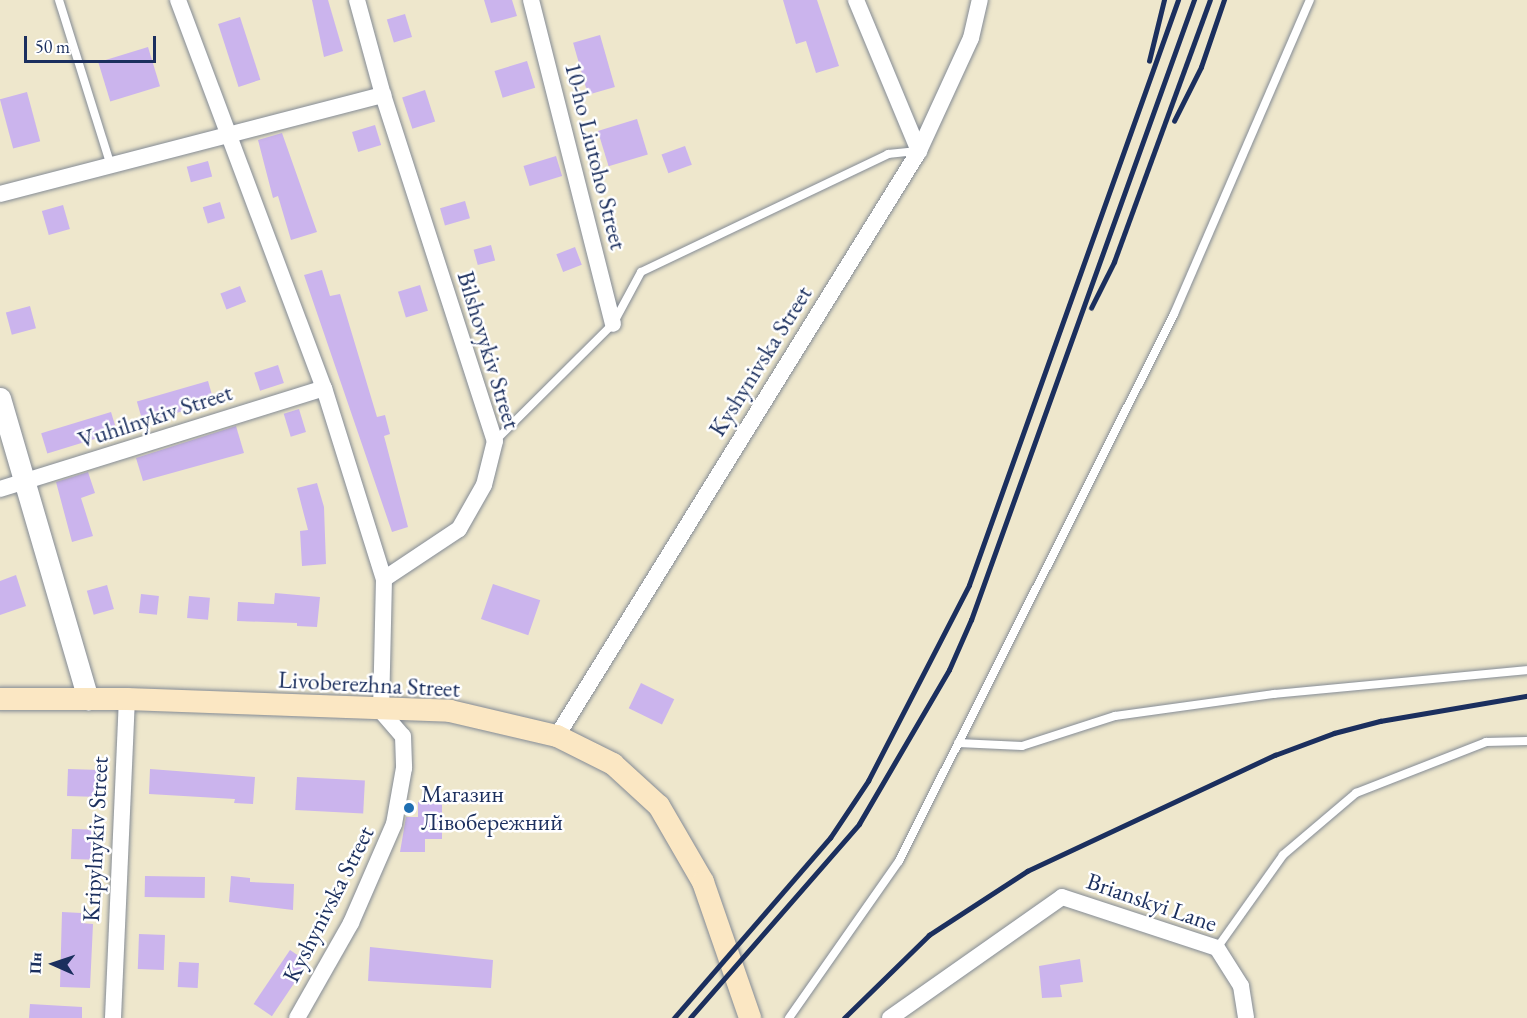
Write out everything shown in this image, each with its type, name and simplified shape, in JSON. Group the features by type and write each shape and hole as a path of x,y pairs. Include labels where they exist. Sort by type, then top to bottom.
{"main road":[{"name":"Livoberezhna Street","path":"0,699 127,699 381,711 450,711 557,736 613,764 659,806 704,882 750,1018"}],"street":[{"path":"178,0 324,388 384,579 381,711"},
{"name":"Bilshovykiv Street","path":"357,0 383,95 495,441 484,484 459,529 384,579"},
{"name":"10-ho Liutoho Street","path":"531,0 613,324"},
{"path":"856,0 919,151"},
{"name":"Kyshynivska Street","path":"557,736 919,151 971,38 980,0"},
{"path":"0,194 383,95"},
{"name":"Vuhilnykiv Street","path":"0,489 324,388"},
{"path":"0,398 88,699"},
{"name":"Kripylnykiv Street","path":"113,1018 127,699"},
{"name":"Kyshynivska Street","path":"297,1018 351,923 394,824 404,768 403,736 381,711"},
{"name":"Brianskyi Lane","path":"890,1018 1062,897 1217,948 1241,986 1246,1018"}],"lane":[{"path":"59,0 111,166"},
{"path":"789,1018 899,861 1174,314 1310,0"},
{"path":"495,441 613,324 641,272 888,154 919,151"},
{"path":"958,743 1022,746 1115,716 1274,694 1527,670"},
{"path":"1217,948 1284,855 1356,793 1486,742 1527,741"}],"building":[{"path":"312,0 328,0 343,51 324,57"},
{"path":"484,0 512,0 517,16 491,23"},
{"path":"783,0 817,0 839,66 816,73 806,41 796,44"},
{"path":"405,14 412,37 394,43 387,20"},
{"path":"240,17 260,80 239,87 218,24"},
{"path":"600,35 615,87 588,95 573,43"},
{"path":"148,47 160,86 110,101 98,62"},
{"path":"527,61 535,88 503,98 494,71"},
{"path":"425,90 435,121 412,129 402,97"},
{"path":"27,92 40,141 13,149 0,99"},
{"path":"637,119 648,154 609,166 598,131"},
{"path":"375,125 381,145 358,152 352,132"},
{"path":"282,133 317,232 291,240 278,196 273,198 258,140"},
{"path":"685,146 692,165 668,173 662,155"},
{"path":"556,156 562,176 530,186 523,166"},
{"path":"208,161 212,176 191,182 187,167"},
{"path":"465,201 470,218 445,225 440,208"},
{"path":"220,202 225,218 208,224 203,207"},
{"path":"63,205 70,229 49,235 42,211"},
{"path":"491,245 495,260 478,265 474,250"},
{"path":"575,247 582,265 563,272 556,254"},
{"path":"322,270 330,296 340,294 377,417 385,415 390,434 384,436 408,527 392,532 304,275"},
{"path":"420,285 428,311 406,318 398,292"},
{"path":"240,286 246,302 226,309 220,294"},
{"path":"30,306 36,328 12,335 6,312"},
{"path":"278,365 284,383 260,391 254,373"},
{"path":"208,381 214,402 143,423 137,401"},
{"path":"299,409 306,432 291,437 284,414"},
{"path":"111,412 117,432 47,453 41,433"},
{"path":"236,426 244,453 143,481 136,458"},
{"path":"88,472 95,493 81,498 93,536 72,542 56,482"},
{"path":"317,483 324,507 326,564 302,566 300,531 308,530 297,488"},
{"path":"16,575 26,606 0,615 0,581"},
{"path":"493,584 540,600 528,635 481,619"},
{"path":"107,585 114,609 94,615 87,591"},
{"path":"275,593 320,597 317,627 297,626 297,623 237,621 238,602 274,604"},
{"path":"141,594 159,596 157,615 139,613"},
{"path":"189,596 210,598 208,620 187,618"},
{"path":"641,683 674,699 662,724 629,708"},
{"path":"68,769 100,770 99,797 67,796"},
{"path":"150,769 255,777 253,804 234,803 235,799 149,794"},
{"path":"297,777 365,781 363,814 295,810"},
{"path":"418,802 442,802 442,839 425,839 425,852 400,852 406,817 418,817"},
{"path":"72,829 97,830 96,860 71,859"},
{"path":"145,876 205,877 205,898 145,897"},
{"path":"231,876 250,878 250,882 294,884 293,910 229,902"},
{"path":"62,912 81,913 81,923 93,924 90,988 60,987"},
{"path":"139,934 165,935 164,970 138,969"},
{"path":"370,947 493,960 491,988 368,981"},
{"path":"290,950 308,962 272,1016 254,1004"},
{"path":"1080,959 1083,982 1060,985 1062,997 1042,998 1039,966"},
{"path":"179,962 199,963 198,988 178,987"},
{"path":"30,1004 82,1007 82,1018 29,1018"}],"railway":[{"path":"1149,61 1164,0"},
{"path":"674,1018 830,838 868,781 969,585 1178,0"},
{"path":"690,1018 859,824 949,670 971,620 1194,0"},
{"path":"1091,308 1114,262 1210,0"},
{"path":"1174,121 1201,67 1224,0"},
{"path":"844,1018 929,935 1027,871 1275,755 1334,733 1380,721 1527,696"}],"place":[{"name":"Магазин Лівобережний","path":"409,808"}]}
